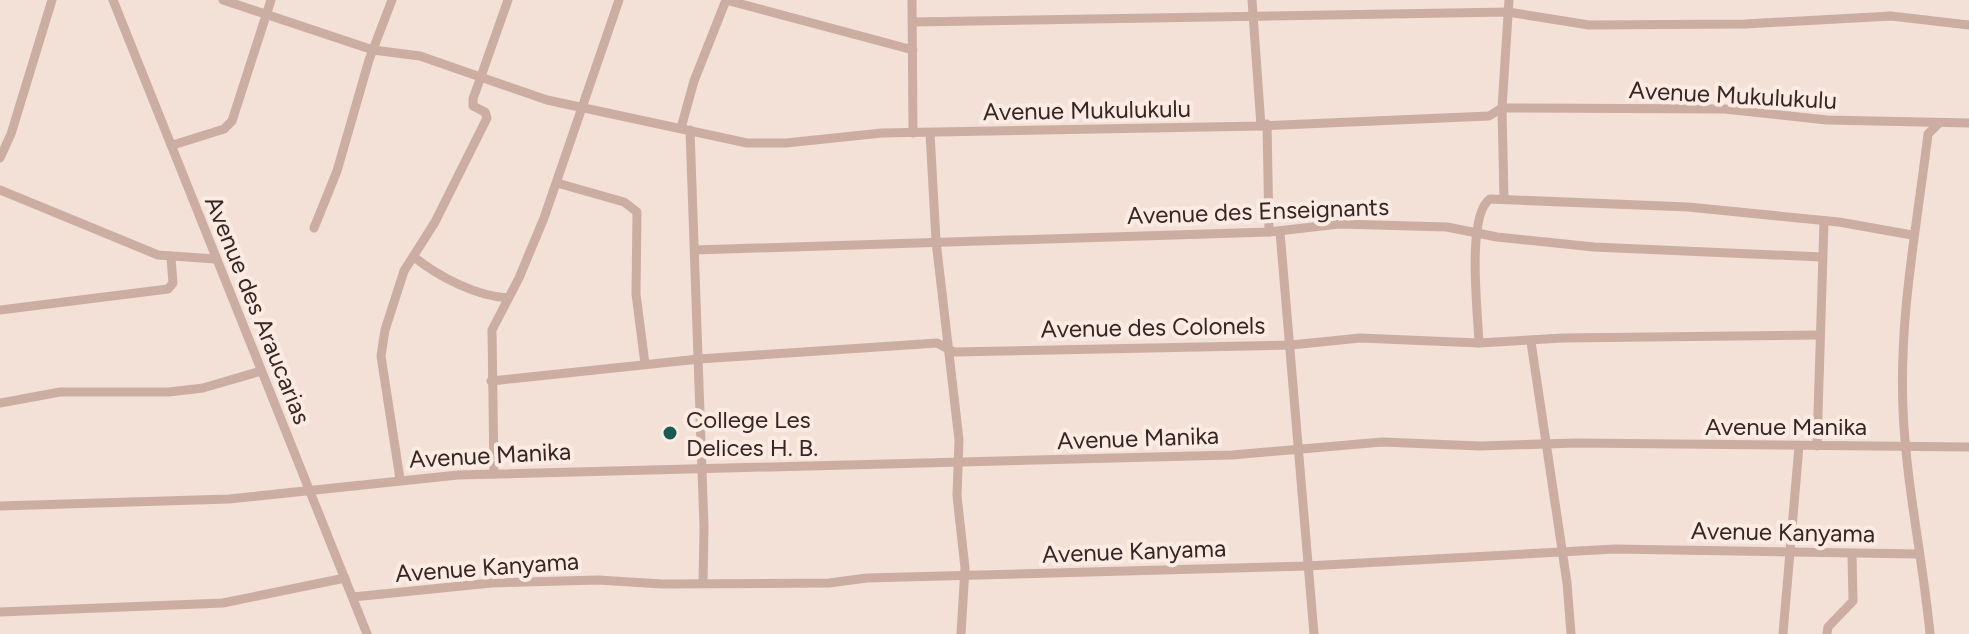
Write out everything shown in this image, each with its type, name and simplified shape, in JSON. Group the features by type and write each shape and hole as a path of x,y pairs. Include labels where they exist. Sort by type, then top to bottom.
{"street":[{"path":"0,158 11,134 52,0"},
{"name":"Avenue des Araucarias","path":"113,0 367,634"},
{"name":"Avenue Mukulukulu","path":"223,0 373,50 420,56 582,109 735,141 768,143 913,133 1489,116 1502,108 1725,109 1827,120 1969,123"},
{"path":"173,145 224,129 232,121 271,0"},
{"path":"314,228 337,171 373,50 392,0"},
{"path":"400,479 381,348 402,276 487,118 485,112 473,104 508,0"},
{"path":"494,474 491,337 519,278 557,183 619,0"},
{"path":"703,583 695,250 685,129 688,96 726,0 913,50"},
{"path":"912,0 913,133"},
{"path":"1252,0 1274,232 1291,345 1314,634"},
{"path":"1504,199 1502,108 1509,0"},
{"path":"913,22 1508,12 1589,25 1745,24 1891,16 1969,25"},
{"path":"1930,634 1917,554 1903,382 1912,235 1928,134 1941,122"},
{"path":"930,133 936,241 958,462 957,496 965,574 961,634"},
{"path":"557,183 624,202 637,212 636,294 645,364"},
{"path":"0,190 171,258 215,259"},
{"path":"1479,343 1478,233 1484,203 1490,199 1688,207 1824,221 1912,235"},
{"path":"1817,446 1818,335 1824,221"},
{"name":"Avenue des Enseignants","path":"695,250 1274,232 1339,224 1447,227 1594,247 1822,257"},
{"path":"414,257 474,291 508,298"},
{"path":"0,310 168,289 173,283 171,258"},
{"name":"Avenue des Colonels","path":"491,381 699,359 937,343 948,350 1291,345 1360,338 1479,343 1563,338 1818,335"},
{"path":"1531,342 1567,583 1571,634"},
{"path":"0,403 60,392 189,390 261,371"},
{"name":"Avenue Manika","path":"0,506 201,500 400,479 494,474 1232,455 1382,442 1480,446 1969,447"},
{"path":"1783,634 1799,446"},
{"name":"Avenue Kanyama","path":"353,597 475,584 598,580 837,583 965,574 1017,576 1105,570 1307,566 1560,552 1685,549 1790,554 1917,554"},
{"path":"1827,634 1832,623 1853,601 1852,555"},
{"path":"0,612 223,603 345,578"}],"place":[{"name":"College Les Delices H. B.","path":"670,433"}]}
